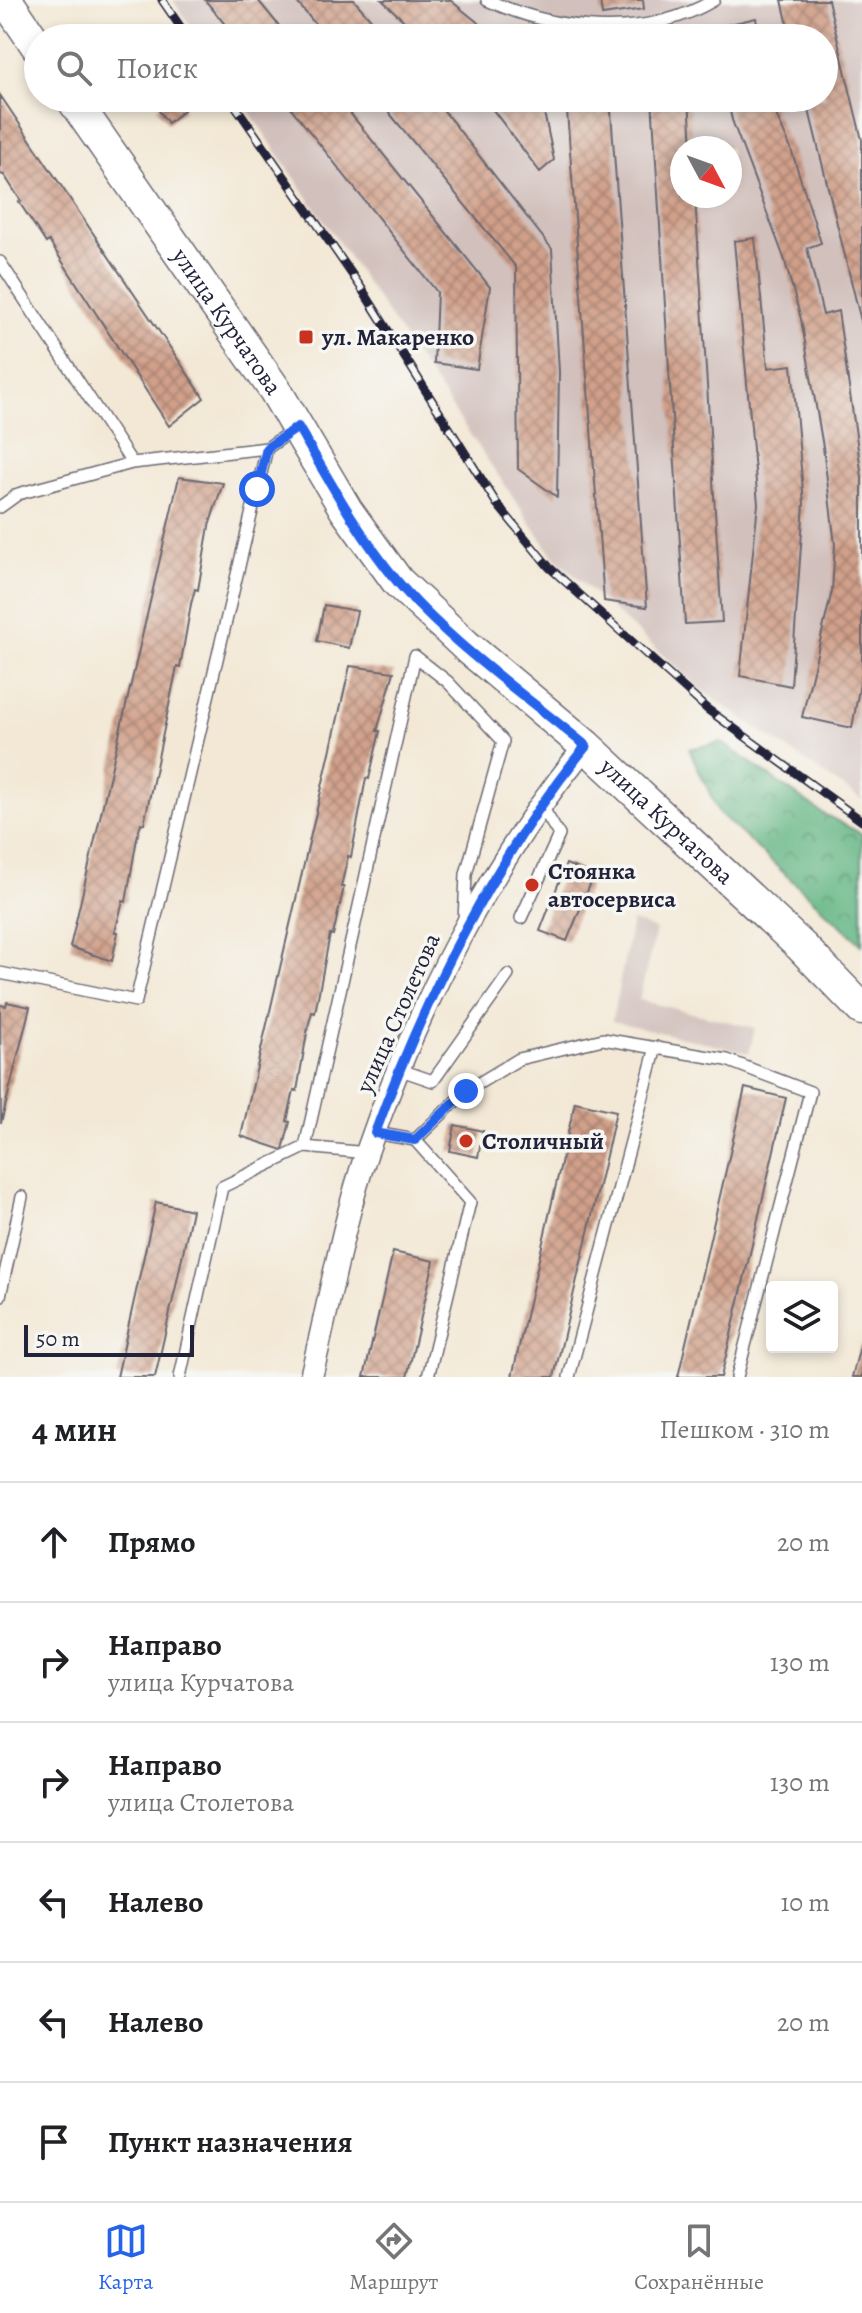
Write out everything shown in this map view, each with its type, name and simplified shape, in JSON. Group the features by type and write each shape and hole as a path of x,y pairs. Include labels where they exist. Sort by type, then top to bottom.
{"main road":[{"path":"6,0 24,26"},
{"name":"улица Курчатова","path":"82,112 275,390 346,510 398,582 465,645 586,746 802,947 862,1009"}],"street":[{"name":"улица Столетова","path":"311,1377 371,1143 398,1069 463,931 540,804 586,746"}],"lane":[{"path":"487,0 561,24"},
{"path":"639,24 696,11 714,0"},
{"path":"0,262 132,463"},
{"path":"0,507 18,494 132,463 267,448 298,427"},
{"path":"0,973 136,1001 267,448"},
{"path":"305,1147 415,656 448,682 503,741 466,874 463,931"},
{"path":"521,918 559,835 540,804"},
{"path":"398,1069 433,1081 508,975"},
{"path":"180,1377 222,1187 305,1147 415,1140 466,1091 519,1059 603,1039 727,1060 810,1092 737,1377"},
{"path":"569,1377 656,1047"},
{"path":"415,1140 470,1202 428,1377"},
{"path":"0,1296 22,1197"}],"shaded area":[{"path":"173,0 862,0 862,800 704,692 554,557 250,112 838,112 838,24 189,24"},
{"path":"632,921 656,930 639,1000 755,1028 749,1053 612,1021"}],"green space":[{"path":"721,742 822,813 862,834 862,945 719,813 689,749"}],"building":[{"path":"205,0 258,0 278,24 225,24"},
{"path":"295,0 354,0 375,24 315,24"},
{"path":"382,0 450,0 480,24 407,24"},
{"path":"600,0 643,0 644,9 602,15"},
{"path":"782,0 828,0 834,24 788,24"},
{"path":"756,18 757,24 730,24"},
{"path":"838,41 862,140 862,325 809,112 838,112"},
{"path":"0,95 204,398 169,426 49,241 46,243 4,175 0,174"},
{"path":"160,112 182,112 168,123"},
{"path":"294,112 349,112 490,287 477,369 434,363 437,292"},
{"path":"389,112 445,112 552,249 559,372 557,497 518,469 516,267"},
{"path":"495,112 544,112 554,160 540,172"},
{"path":"567,112 611,112 647,607 604,601"},
{"path":"653,112 690,112 691,136 670,136 670,208 696,208 722,622 685,624"},
{"path":"730,112 775,112 791,149 821,243 807,248 823,315 838,311 862,477 862,672 852,728 802,717 832,591 835,545 823,447 801,319 784,258 742,147 742,136 738,136"},
{"path":"755,238 768,368 792,365 804,503 791,686 740,676 758,504 734,241"},
{"path":"179,477 223,483 209,526 198,590 195,589 191,604 180,668 177,667 144,824 141,823 137,838 126,902 123,901 115,932 118,932 112,961 70,947"},
{"path":"324,605 357,611 349,648 317,641"},
{"path":"350,666 394,672 377,731 380,731 369,779 366,778 315,1013 312,1012 308,1027 283,1150 241,1136"},
{"path":"566,864 594,875 567,941 540,931"},
{"path":"7,1002 30,1007 1,1123 0,1005 6,1006"},
{"path":"745,1088 786,1098 745,1275 721,1377 678,1377"},
{"path":"575,1102 616,1111 608,1147 554,1377 512,1377"},
{"name":"Столичный","path":"455,1125 483,1131 478,1157 450,1151"},
{"path":"156,1202 192,1210 176,1286 155,1377 117,1377"},
{"path":"393,1252 434,1261 407,1377 364,1377"},
{"path":"861,1342 862,1377 852,1377"}],"railway":[{"path":"162,0 178,24"},
{"path":"240,112 360,286 497,504 549,567 707,709 862,821"}],"place":[{"name":"ул. Макаренко","path":"306,337"},
{"name":"Стоянка автосервиса","path":"532,885"},
{"name":"Столичный","path":"466,1141"}],"route":[{"path":"257,489 267,448 298,427 346,510 398,582 465,645 586,746 540,804 463,931 398,1069 375,1133 415,1140 466,1091"}]}
